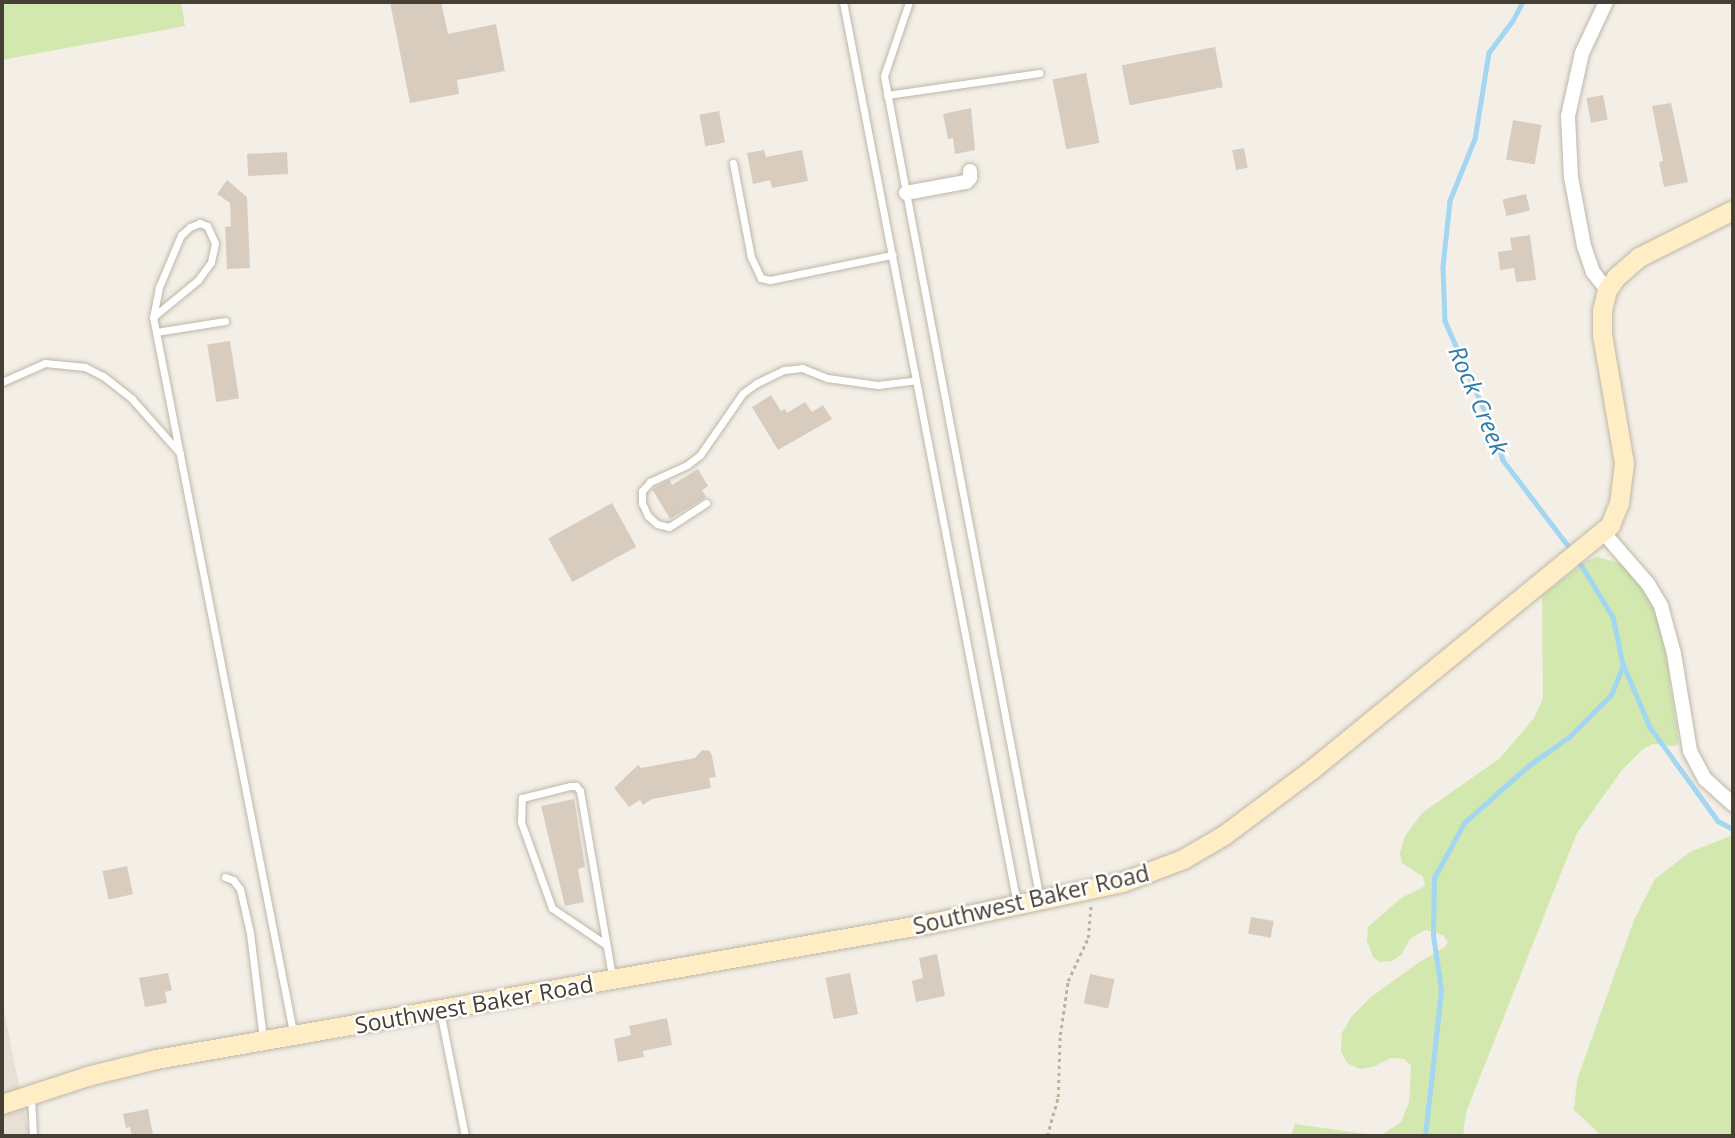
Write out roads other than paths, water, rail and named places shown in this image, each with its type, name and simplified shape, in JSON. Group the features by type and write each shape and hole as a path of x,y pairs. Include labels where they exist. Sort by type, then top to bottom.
{"main road":[{"path":"1607,290 1616,276 1639,257 1733,210"},
{"name":"Southwest Baker Road","path":"2,1104 30,1093 156,1059 293,1032 440,1011 1017,905 1089,890 1168,867 1224,835 1311,770 1603,532 1617,512 1624,463 1602,334 1602,310 1607,290"}],"street":[{"path":"1606,2 1582,53 1568,116 1571,177 1584,246 1593,272 1607,290"},
{"path":"906,193 966,182 970,178 970,171"},
{"path":"1603,532 1648,584 1661,606 1674,654 1690,751 1705,779 1733,804"}],"lane":[{"path":"843,2 1017,905"},
{"path":"909,2 888,55 884,76 1040,900"},
{"path":"887,95 1038,73"},
{"path":"733,163 751,257 761,278 770,279 892,255"},
{"path":"153,317 198,280 211,262 215,243 207,226 200,223 181,235 159,287 153,317 293,1032"},
{"path":"156,332 225,321"},
{"path":"2,382 45,363 85,367 103,376 132,399 180,453"},
{"path":"706,503 669,527 657,524 648,516 642,491 650,482 687,465 700,455 743,393 757,383 784,370 802,369 827,378 878,385 916,380"},
{"path":"605,944 552,908 521,822 522,798 570,786 576,786 580,791 613,980"},
{"path":"225,877 233,880 240,889 250,933 263,1039"},
{"path":"440,1011 465,1136"},
{"path":"30,1093 33,1136"}],"waterway":[{"name":"Rock Creek","path":"1523,2 1513,21 1489,53 1475,139 1450,201 1443,267 1445,321 1494,432 1503,460 1572,551"},
{"name":"Rock Creek","path":"1577,558 1613,617 1623,664 1650,727 1718,821 1733,829"},
{"path":"1425,1136 1441,990 1433,935 1434,878 1464,823 1528,766 1569,737 1611,695 1623,665"}]}
